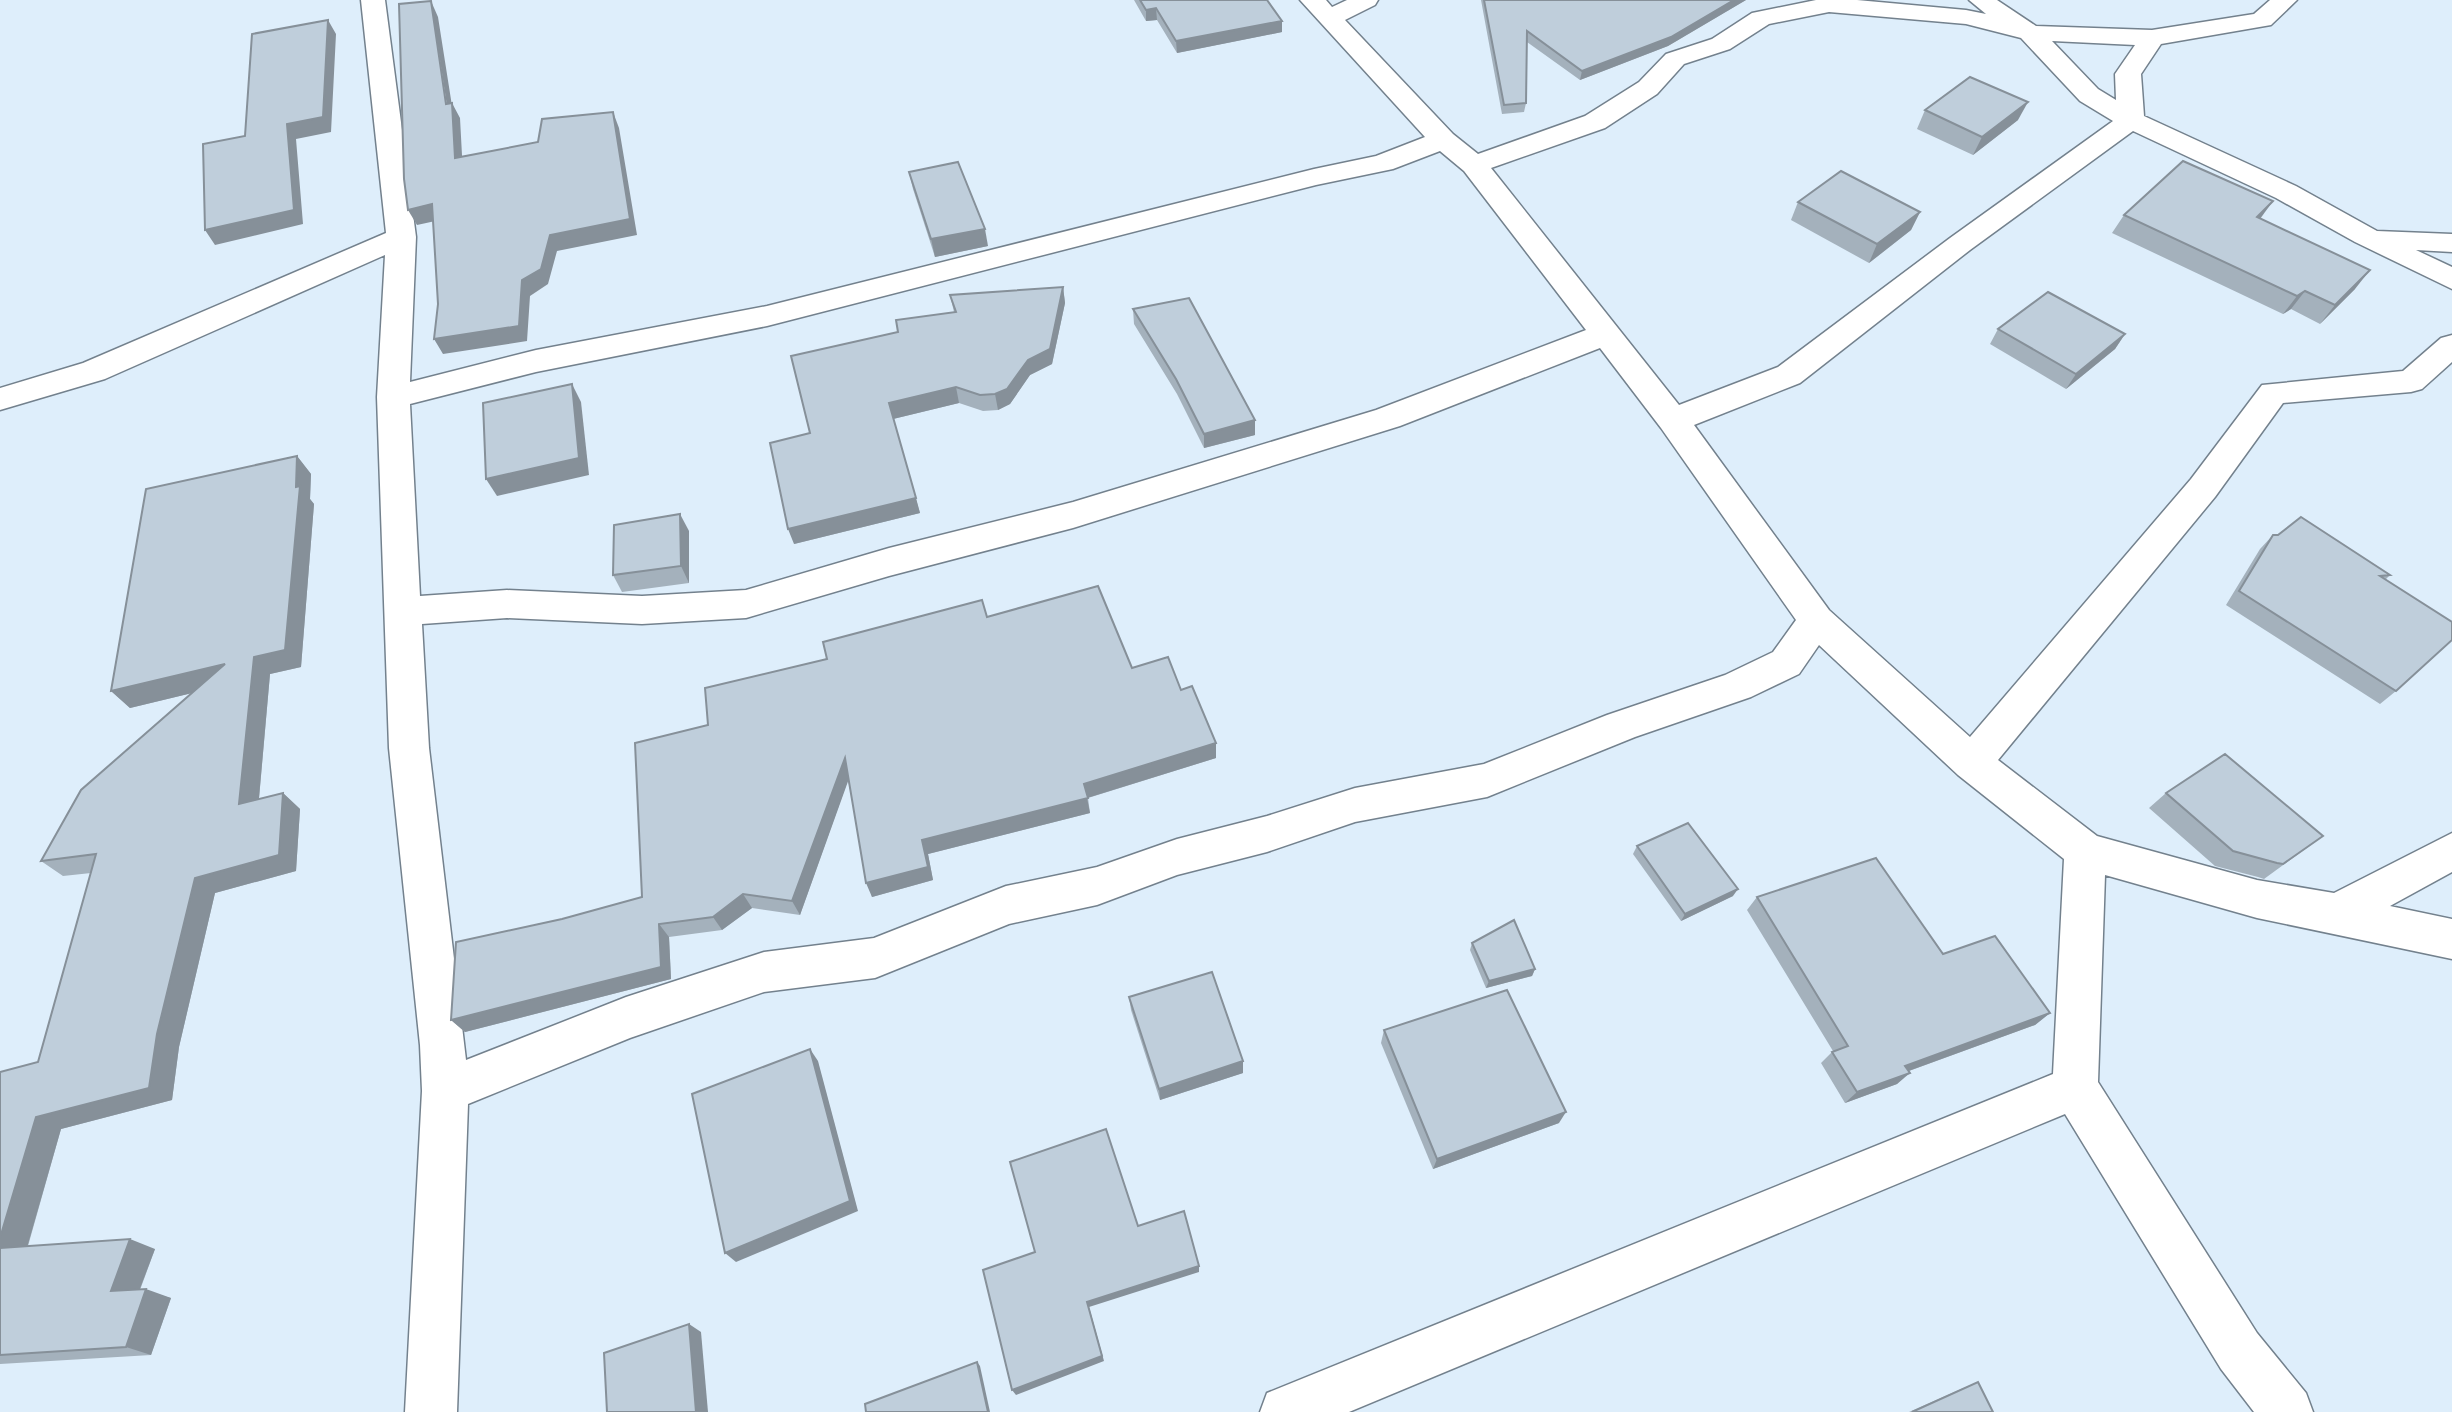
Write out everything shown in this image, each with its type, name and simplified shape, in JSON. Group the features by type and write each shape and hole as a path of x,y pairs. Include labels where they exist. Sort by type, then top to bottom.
{"street":[{"path":"373,0 401,236 393,397 405,611 409,748 443,1045 445,1091 431,1412"},
{"path":"1320,10 1366,0"},
{"path":"1981,0 2030,33 2089,95 2131,120 2286,192 2365,236 2452,279"},
{"path":"1474,165 1595,122 1648,88 1675,60 1721,44 1761,18 1833,2 1966,17 2030,33 2152,38 2262,20 2285,0"},
{"path":"1320,10 1443,139 1474,165 1674,420 1816,620 1972,763 2085,851 2257,900 2337,913 2452,939"},
{"path":"2131,120 2128,74 2152,38"},
{"path":"1674,420 1789,375 1960,244 2131,120"},
{"path":"393,397 536,361 767,316 1314,177 1383,163 1443,139"},
{"path":"0,399 94,371 401,236"},
{"path":"2365,236 2452,243"},
{"path":"405,611 507,604 642,610 746,604 889,562 1073,515 1375,422 1607,333"},
{"path":"1972,763 2203,488 2273,393 2411,381 2452,345"},
{"path":"445,1091 626,1018 764,972 875,958 1006,905 1097,886 1177,857 1267,834 1355,805 1487,780 1621,726 1738,687 1786,663 1816,620"},
{"path":"2085,851 2075,1087 2239,1350 2287,1412"},
{"path":"2337,913 2452,851"},
{"path":"1286,1412 2075,1087"}],"building":[{"path":"1140,0 1267,0 1282,21 1176,41 1156,8 1146,10"},
{"path":"1484,0 1734,0 1671,37 1582,71 1527,31 1526,103 1504,105"},
{"path":"431,1 446,104 452,103 455,158 538,142 542,119 613,112 630,219 550,235 541,269 522,280 519,326 434,339 438,304 432,204 408,210 404,179 399,4"},
{"path":"328,20 323,117 287,124 294,210 205,230 203,144 245,136 252,34"},
{"path":"1970,77 2028,102 1982,137 1925,110"},
{"path":"2183,161 2273,201 2257,217 2370,270 2335,305 2305,291 2297,296 2124,215"},
{"path":"958,162 985,229 931,239 909,172"},
{"path":"1841,171 1920,212 1877,244 1798,202"},
{"path":"1063,287 1050,349 1028,360 1007,389 995,394 980,395 956,387 889,403 916,498 788,529 770,443 810,433 791,356 898,332 896,320 956,312 950,295"},
{"path":"2048,292 2125,334 2076,374 1998,329"},
{"path":"1189,298 1255,420 1204,434 1176,379 1133,309"},
{"path":"572,384 579,458 486,479 483,403"},
{"path":"297,456 296,487 300,486 285,650 254,657 239,804 283,793 279,855 195,878 157,1034 149,1088 36,1117 0,1238 0,1072 38,1062 96,854 41,861 81,790 225,664 111,691 146,489"},
{"path":"680,514 681,566 613,575 614,525"},
{"path":"2301,517 2390,575 2380,576 2452,622 2452,640 2396,691 2239,591 2273,535 2278,535"},
{"path":"1098,586 1132,668 1168,657 1181,690 1192,686 1216,743 1084,784 1088,798 922,840 928,867 866,883 845,758 792,901 743,894 713,917 659,924 661,967 451,1020 456,942 562,919 642,897 635,743 708,725 705,688 827,659 823,642 982,600 987,617"},
{"path":"2225,754 2323,836 2283,864 2233,851 2166,793"},
{"path":"1688,823 1738,889 1685,914 1637,846"},
{"path":"1876,858 1943,954 1995,936 2050,1013 1905,1066 1910,1073 1857,1092 1832,1052 1848,1046 1757,897"},
{"path":"1514,920 1535,969 1489,981 1472,943"},
{"path":"1212,972 1243,1061 1159,1089 1129,997"},
{"path":"1507,990 1566,1112 1437,1159 1384,1030"},
{"path":"810,1049 850,1201 725,1253 692,1094"},
{"path":"1106,1129 1138,1226 1184,1211 1199,1266 1087,1302 1102,1356 1012,1390 983,1270 1035,1252 1010,1162"},
{"path":"130,1239 111,1291 146,1289 126,1347 0,1355 0,1248"},
{"path":"689,1324 696,1412 607,1412 604,1353"},
{"path":"977,1362 988,1412 866,1412 865,1404"},
{"path":"1978,1382 1993,1412 1912,1412"}]}
